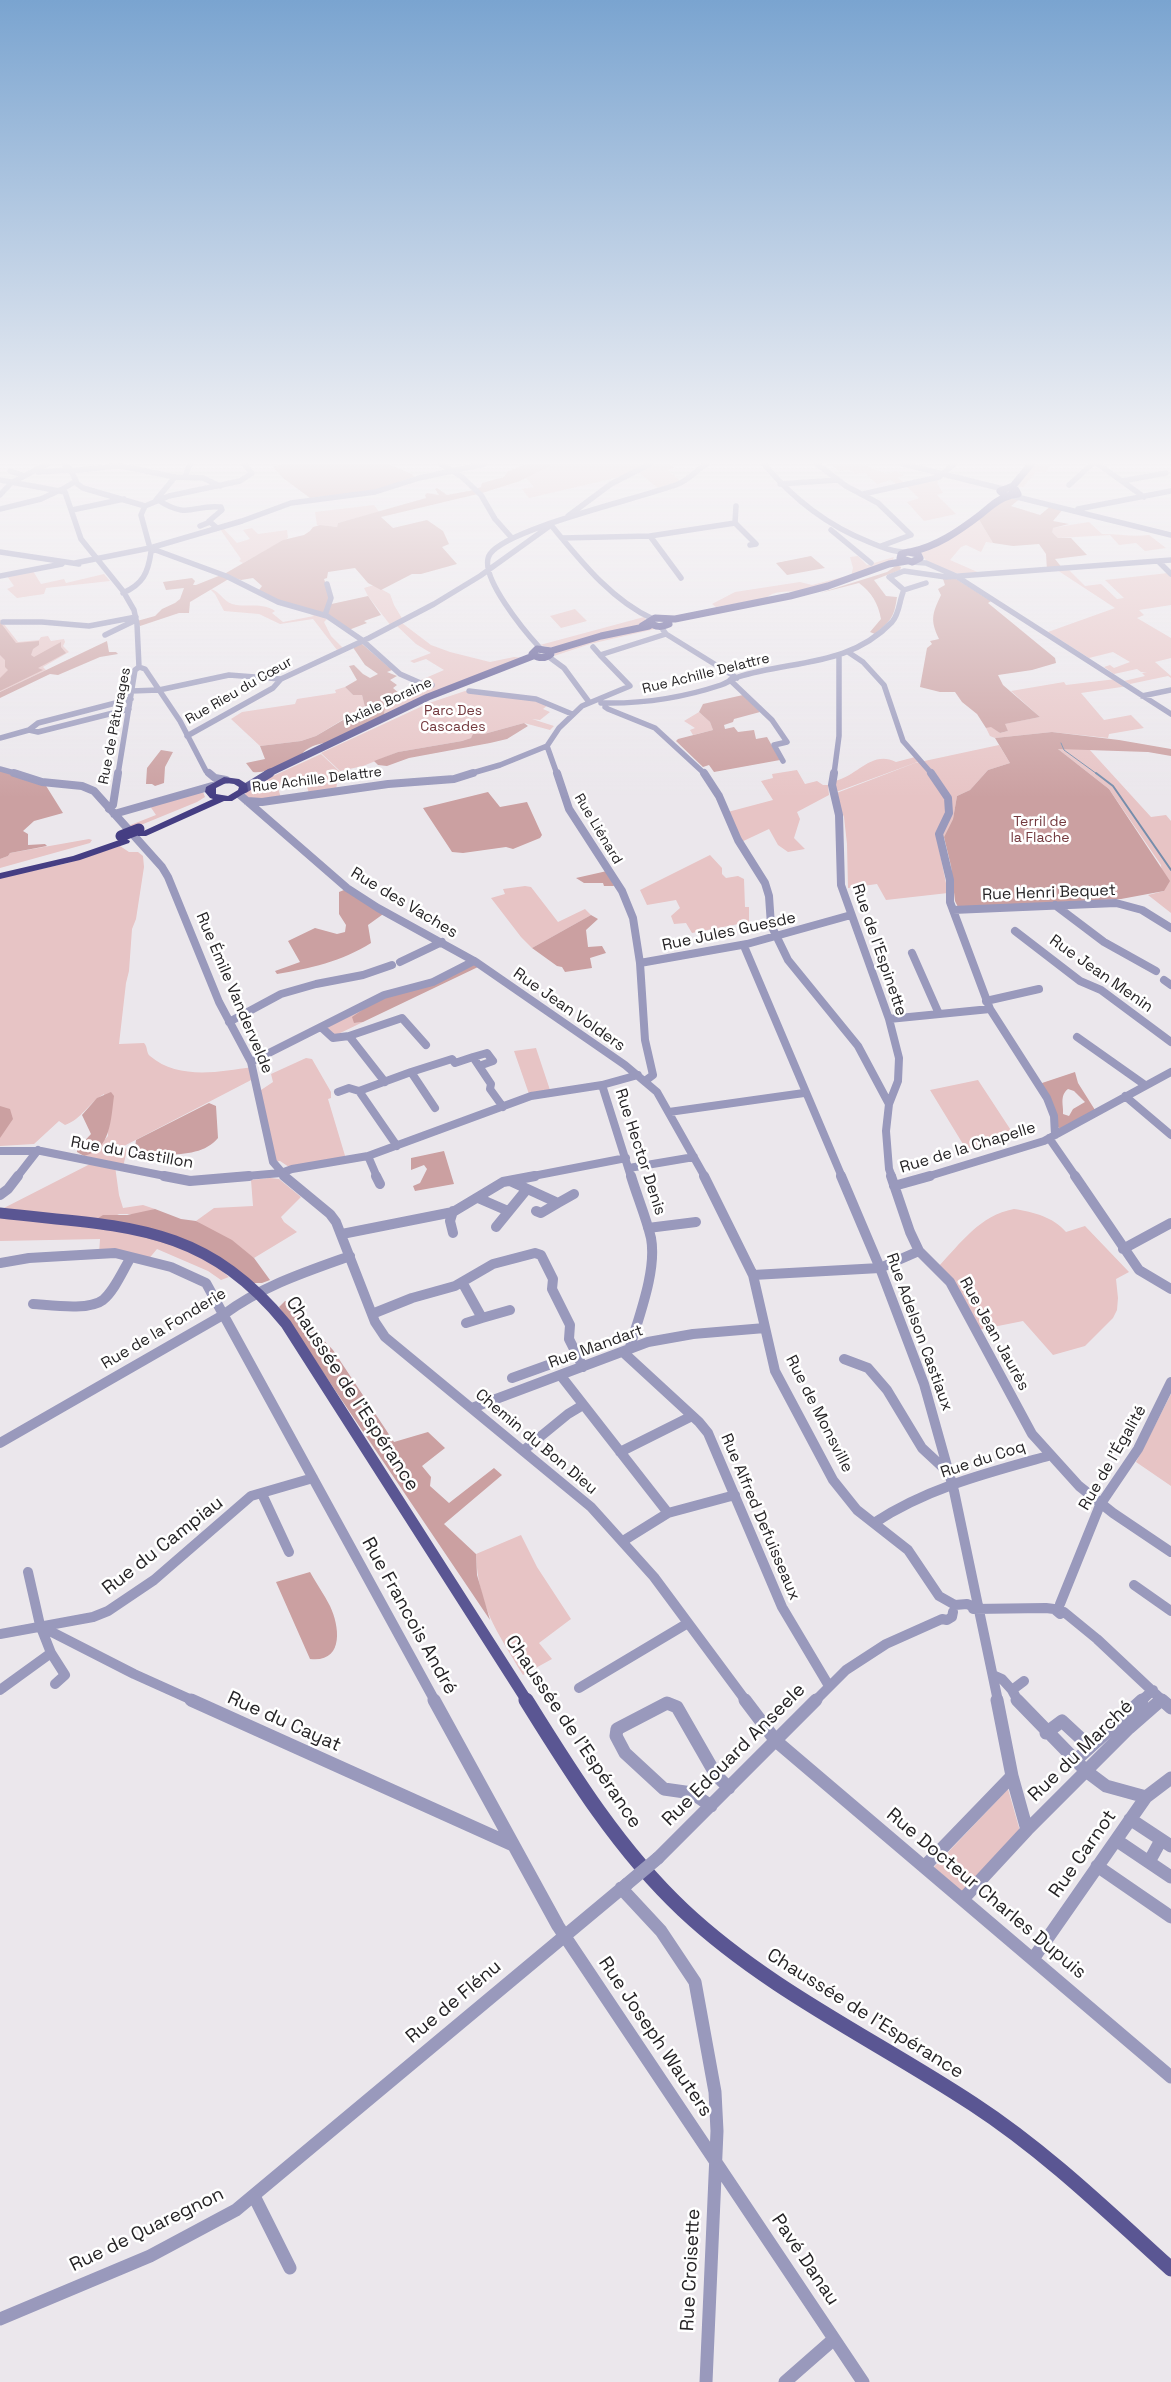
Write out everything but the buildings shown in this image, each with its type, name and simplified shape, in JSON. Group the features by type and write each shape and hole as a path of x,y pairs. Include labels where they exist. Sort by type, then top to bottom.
{"highway":[{"name":"Axiale Boraine","path":"0,876 68,860 237,794 226,780 211,787 203,802 140,831"},
{"path":"211,787 237,794"},
{"name":"Axiale Boraine","path":"0,870 68,854 123,838"}],"main road":[{"path":"652,622 668,622 802,593 840,582 855,575"},
{"name":"Axiale Boraine","path":"237,794 258,779 458,684 534,656 541,658 652,622"},
{"path":"534,656 533,651 540,648 550,654"},
{"path":"0,1213 31,1217"},
{"path":"0,1218 31,1217"},
{"name":"Chaussée de l'Espérance","path":"31,1217 118,1225 173,1240 212,1257 258,1291 286,1324 592,1802 655,1881 701,1927 751,1966 972,2103 1026,2141 1171,2269"}],"street":[{"path":"110,575 136,616"},
{"path":"121,591 139,584 147,575"},
{"path":"224,575 278,602 325,615 362,640 400,674 418,682 432,685"},
{"name":"Rue Rieu du Cœur","path":"187,736 273,688 281,679 406,620 480,575"},
{"path":"490,575 517,622 540,648"},
{"path":"596,575 638,613 652,622"},
{"path":"894,575 890,577 904,590 926,583"},
{"path":"928,575 946,577 968,575"},
{"path":"956,576 1171,714"},
{"path":"935,581 946,577"},
{"path":"325,615 331,598 327,584"},
{"name":"Rue Achille Delattre","path":"237,794 262,802 388,784 454,779 500,765 547,746 572,714 589,702 646,703 733,679 848,652 871,638 893,621 897,614 899,599 904,590"},
{"path":"4,622 37,622 89,626 136,616"},
{"path":"106,636 136,616"},
{"name":"Rue de Pâturages","path":"112,811 135,670 139,667 136,616"},
{"path":"666,634 668,622"},
{"path":"600,654 666,634"},
{"path":"666,634 733,679 772,720 787,742 774,745 783,760"},
{"path":"550,654 564,668 589,702 630,686 594,647"},
{"path":"848,652 863,662 884,685 903,741 915,757 927,768 948,798 949,813 939,834 939,842 950,880 949,896 952,910 988,1005 1046,1098 1054,1116 1052,1136 1123,1249 1139,1270 1171,1289"},
{"name":"Rue de l'Espinette","path":"839,654 838,736 832,788 839,816 841,885 889,1019 898,1050 898,1081 889,1104"},
{"path":"112,811 211,787 206,770 180,721 144,669 139,667"},
{"path":"132,691 159,690 229,675 281,679"},
{"path":"1142,696 1171,690"},
{"path":"469,691 533,698 572,714"},
{"path":"29,730 34,724 131,699"},
{"path":"606,703 606,708 655,728 706,775 719,796 738,840 766,883 771,925 792,964 858,1046 889,1104"},
{"path":"0,738 29,730 38,732 129,709"},
{"path":"72,714 77,722"},
{"name":"Rue Liénard","path":"547,746 569,809 623,893 636,928 645,1040 653,1075 642,1078"},
{"name":"Rue Émile Vandervelde","path":"0,769 42,782 88,788 155,858 168,877 211,984 250,1062 273,1162 281,1173"},
{"name":"Rue des Vaches","path":"237,794 346,887 378,908 442,942 484,968"},
{"name":"Rue Henri Bequet","path":"952,910 1124,904 1142,910 1171,928"},
{"path":"1055,906 1104,942 1156,970"},
{"name":"Rue Jules Guesde","path":"640,963 744,946 851,915"},
{"name":"Rue Jean Menin","path":"1015,931 1080,981 1101,990 1171,1042"},
{"path":"400,962 442,942"},
{"name":"Rue Adelson Castiaux","path":"744,946 804,1093 880,1268 924,1384 951,1479 977,1608 985,1634 1012,1776"},
{"path":"912,952 939,1014"},
{"path":"250,1062 384,995 433,982 474,961"},
{"path":"229,1022 281,994 316,984 363,975 392,965"},
{"name":"Rue Jean Volders","path":"484,968 642,1078"},
{"path":"1086,983 1096,977"},
{"path":"1164,980 1171,985"},
{"path":"889,1019 939,1014 988,1005 1039,989"},
{"path":"321,1027 333,1038 349,1036 402,1018 405,1019 426,1045"},
{"path":"349,1036 385,1082"},
{"path":"1077,1037 1145,1085"},
{"path":"338,1092 349,1088 359,1091 452,1059 455,1063 487,1053 493,1062 479,1066"},
{"path":"473,1057 491,1084 490,1089 503,1107"},
{"path":"411,1072 435,1108"},
{"name":"Rue de la Chapelle","path":"894,1186 1007,1154 1052,1136 1171,1072"},
{"name":"Rue du Castillon","path":"0,1151 38,1150 190,1181 281,1173 292,1169 368,1156 531,1096 642,1078"},
{"name":"Rue de Monsville","path":"642,1078 657,1092 670,1112 753,1275 761,1302 775,1371 833,1480 857,1510 913,1556 939,1596 940,1601 950,1610"},
{"name":"Rue Hector Denis","path":"602,1085 648,1228 652,1250 645,1290 627,1350"},
{"path":"359,1091 372,1112 379,1116 397,1146"},
{"path":"670,1112 804,1093"},
{"path":"1125,1096 1171,1134"},
{"name":"Rue Jean Jaurès","path":"889,1104 886,1148 889,1169 919,1251 950,1282 1032,1434 1048,1456 1071,1480 1100,1505 1171,1552"},
{"path":"0,1195 8,1189 38,1150"},
{"path":"368,1156 380,1184"},
{"path":"629,1168 694,1157"},
{"path":"342,1234 453,1212 478,1198 495,1185 626,1158"},
{"name":"Chemin du Bon Dieu","path":"281,1173 330,1214 342,1234 372,1314 385,1337 591,1507 623,1541 688,1623 776,1741"},
{"path":"510,1181 558,1203"},
{"path":"496,1226 527,1189"},
{"path":"536,1211 540,1213 574,1194"},
{"path":"478,1198 508,1211"},
{"path":"452,1233 450,1221 453,1212"},
{"name":"Rue Hector Denis","path":"648,1228 696,1222"},
{"path":"1123,1249 1170,1226"},
{"path":"753,1275 880,1268 919,1251"},
{"name":"Rue Francois André","path":"0,1263 29,1258 115,1253 171,1267 201,1279 210,1289 564,1935"},
{"path":"372,1314 412,1298 455,1286 493,1264 535,1253 541,1256 553,1279 552,1289 570,1325 569,1339 583,1368"},
{"name":"Rue de la Fonderie","path":"0,1443 223,1315 244,1298 270,1284 350,1256"},
{"path":"33,1304 88,1305 97,1303 104,1299 131,1257"},
{"path":"462,1282 482,1318"},
{"path":"466,1323 510,1310"},
{"name":"Rue Mandart","path":"472,1408 627,1350 693,1334 765,1328"},
{"name":"Rue Alfred Defuisseaux","path":"627,1350 708,1433 736,1495 782,1608 829,1686"},
{"path":"512,1378 576,1355"},
{"path":"844,1359 868,1368 878,1382 887,1390 922,1448 951,1479"},
{"path":"561,1376 668,1513"},
{"name":"Rue de l'Égalité","path":"1059,1609 1100,1505 1138,1449 1171,1382"},
{"path":"524,1450 568,1414 583,1405"},
{"path":"620,1452 692,1416"},
{"name":"Rue du Coq","path":"874,1523 951,1479 1048,1456"},
{"name":"Rue du Campiau","path":"0,1634 93,1617 117,1606 154,1580 251,1496 313,1478"},
{"path":"262,1494 289,1552"},
{"path":"623,1541 668,1513 736,1495"},
{"path":"28,1572 42,1627 43,1640 65,1675 55,1684"},
{"path":"1134,1584 1171,1611"},
{"path":"950,1610 977,1608 1059,1609 1079,1622 1171,1708"},
{"name":"Rue Edouard Anseele","path":"564,1935 658,1858 846,1670 870,1653 950,1610"},
{"path":"578,1688 688,1623"},
{"name":"Rue du Cayat","path":"42,1627 134,1674 514,1845"},
{"path":"0,1690 51,1654"},
{"path":"993,1675 1002,1679 1012,1690 1019,1703 1086,1771 1106,1786 1146,1797"},
{"path":"1012,1690 1024,1681"},
{"name":"Rue du Marché","path":"1076,1760 1153,1690"},
{"name":"Rue du Marché","path":"963,1899 1027,1830 1162,1699"},
{"path":"711,1806 698,1794 686,1791 672,1792 664,1789 618,1746 614,1735 617,1729 667,1703 677,1707 716,1775 729,1788"},
{"path":"1046,1732 1062,1722 1090,1747"},
{"name":"Rue Docteur Charles Dupuis","path":"776,1741 1171,2077"},
{"path":"1012,1776 1027,1830"},
{"path":"924,1866 1012,1776"},
{"name":"Rue Carnot","path":"1033,1959 1146,1797 1171,1778"},
{"path":"1130,1819 1166,1843 1148,1862"},
{"path":"1116,1840 1171,1877"},
{"path":"1098,1866 1171,1917"},
{"name":"Rue Croisette","path":"624,1886 661,1931 695,1982 715,2092 717,2131 706,2382"},
{"name":"Rue de Flénu","path":"368,2099 564,1935"},
{"name":"Rue Joseph Wauters","path":"564,1935 715,2160"},
{"name":"Rue de Quaregnon","path":"0,2319 118,2269 202,2230 254,2196 368,2099"},
{"name":"Pavé Danau","path":"715,2160 863,2382"},
{"path":"254,2196 290,2268"},
{"path":"785,2382 834,2339"}],"green space":[{"path":"36,575 41,584 64,579 66,583 99,575 105,575 110,581 46,588 44,594 17,598 7,589 14,586 7,576"},
{"path":"221,575 327,575 327,578 324,579 330,596 327,605 368,596 381,615 364,621 367,623 346,631 328,618 280,603 259,590 262,586 253,578 241,580 232,577 190,602 189,613 179,613 140,626 137,621 155,616 162,609 180,599 184,588 166,590 163,582 192,578 195,581 193,585"},
{"path":"361,575 410,575 381,590 368,583"},
{"path":"877,575 887,575 874,580 886,596 897,597 895,610 891,618 875,634 870,632 881,619 878,608 868,591 859,583 820,593"},
{"path":"1065,575 1074,575 1085,586 1101,584 1117,599 1124,598 1105,580 1149,575 1171,576 1171,605 1139,610 1144,615 1137,618 1171,638 1171,658 1155,662 1171,678 1168,676 1130,684 1124,681 1145,676 1142,673 1147,672 1141,672 1137,669 1114,674 1104,667 1110,665 1114,668 1130,662 1113,652 1089,658 1048,632 1115,608"},
{"path":"953,577 991,601 988,603 1055,658 1056,663 1032,670 998,675 1003,685 1040,717 1005,724 1008,731 1000,733 991,727 986,728 977,714 962,702 955,692 940,692 920,687 927,648 932,644 930,641 939,639 933,622 934,612 941,595 938,589 945,585 943,579"},
{"path":"845,578 805,590 777,593 766,598 716,607 712,604 735,592 800,582 812,585"},
{"path":"374,585 390,594 403,620 391,626 364,588"},
{"path":"210,589 216,591 232,604 270,608 275,611 272,613 283,622 314,616 310,614 313,612 328,618 324,622 331,636 343,648 337,650 313,619 280,624 259,614 224,611 215,594"},
{"path":"575,609 587,621 561,628 550,616"},
{"path":"644,617 651,627 655,629 590,644 554,656 556,652 553,648 540,645"},
{"path":"0,619 18,642 39,640 41,637 48,636 51,641 64,639 63,646 69,652 43,667 46,670 0,692"},
{"path":"0,622 16,643 39,641 39,645 33,649 31,655 34,657 61,642 61,647 66,653 38,668 43,670 0,691 0,678 8,670 5,667 5,660 0,655"},
{"path":"402,623 431,645 450,652 490,662 514,657 523,658 384,715 386,701 425,687 421,680 444,670 426,659 414,663 410,661 431,653 416,644 397,626"},
{"path":"107,641 109,652 116,652 118,654 100,657 58,675 50,674 0,698 0,692"},
{"path":"361,643 392,670 387,672 397,676 390,680 397,685 393,688 401,695 386,701 384,715 326,743 312,746 302,754 278,766 265,771 253,772 246,763 265,759 260,746 301,741 316,736 365,707 362,695 353,695 345,687 357,680 349,666 354,665 370,678 378,674 365,665 352,646"},
{"path":"1116,679 1128,686 1081,693 1104,720 1131,715 1144,728 1109,734 1108,738 1052,732 995,738 990,736 986,728 991,726 1000,733 1008,731 1004,724 1040,717 1011,691 1064,682 1066,685"},
{"path":"345,687 353,695 362,695 365,706 316,736 301,741 260,746 231,719 242,712 295,704 297,699 336,693 335,690"},
{"name":"Parc Des Cascades","path":"465,691 535,699 548,705 543,709 550,712 540,720 532,719 554,726 550,730 524,723 484,734 474,734 471,738 462,741 398,752 363,766 340,771 321,753 429,703"},
{"path":"743,695 760,712 734,719 733,722 724,725 725,729 734,727 738,732 754,730 756,739 767,737 780,760 714,772 709,765 703,767 676,741 713,730 710,722 699,712 703,704"},
{"path":"699,712 710,722 713,730 693,735 690,730 695,728 684,721"},
{"path":"524,723 528,726 507,739 409,758 387,766 378,765 374,761 398,752 462,741 471,738 473,734 484,734"},
{"name":"Terril de la Flache","path":"1052,732 1119,740 1171,749 1171,756 1148,752 1058,749 1109,789 1170,881 1164,891 1121,899 958,907 955,901 951,866 944,837 953,819 957,796 970,790 988,770 1010,763 995,738"},
{"path":"999,745 1010,763 988,770 970,790 957,796 953,819 944,837 937,839 948,893 886,900 877,884 848,888 844,817 834,794 915,763"},
{"path":"1058,749 1089,749 1151,817 1166,815 1171,821 1171,913 1148,895 1164,891 1161,865 1109,789"},
{"path":"161,750 173,752 165,767 164,783 155,786 146,784 147,768"},
{"path":"321,754 339,771 336,790 309,793 306,784 278,788 281,798 255,801 244,796 248,789 258,783"},
{"path":"915,757 920,761 836,792 835,781 872,761 887,759 896,762"},
{"path":"0,768 43,781 63,813 34,821 23,831 28,834 28,845 45,844 47,846 10,853 8,856 0,859"},
{"path":"797,770 805,784 817,781 823,785 828,785 829,795 797,812 800,819 794,838 805,849 788,852 778,845 769,829 737,844 724,813 773,800 761,781 773,778 772,774"},
{"path":"203,792 205,797 197,802 131,829 128,826 156,815 150,806"},
{"path":"488,792 500,807 527,802 542,835 540,838 513,849 506,847 463,853 452,852 423,808"},
{"path":"92,840 90,843 0,868 0,859 8,856 10,853"},
{"path":"120,846 129,852 138,852 143,856 144,867 136,919 132,929 129,971 119,1044 144,1043 150,1056 161,1064 173,1069 213,1072 252,1067 255,1078 124,1146 127,1150 123,1167 115,1166 123,1208 143,1205 155,1209 140,1214 117,1214 195,1248 229,1277 221,1280 208,1271 157,1249 147,1261 99,1254 100,1239 0,1241 0,1210 94,1162 84,1156 93,1152 108,1136 104,1094 71,1122 65,1125 59,1121 34,1144 0,1146 0,878 68,863"},
{"path":"710,855 722,868 722,874 726,878 738,876 744,879 745,907 749,907 749,922 692,933 686,923 674,924 671,916 680,908 676,900 647,905 640,890"},
{"path":"607,871 614,886 604,886 603,883 584,883 576,878"},
{"path":"531,887 558,922 585,909 591,915 532,948 521,937 491,898 505,894 503,889"},
{"path":"344,890 386,912 368,925 371,943 349,955 325,963 277,974 275,971 300,962 288,941 315,928 337,934 345,932 346,925 339,914 339,892"},
{"path":"591,915 598,919 586,930 588,947 602,946 606,953 590,958 592,968 565,972 562,967 557,966 532,948"},
{"path":"472,963 478,967 363,1022 354,1023 352,1017 377,1000"},
{"path":"377,1000 354,1023 363,1022 334,1036 326,1029 329,1025"},
{"path":"536,1048 550,1090 529,1094 514,1051"},
{"path":"306,1058 312,1059 331,1092 331,1098 328,1099 346,1159 292,1169 280,1161 273,1162 258,1092 273,1082 271,1074"},
{"path":"1075,1072 1078,1083 1095,1110 1061,1129 1056,1126 1039,1084","holes":["1068,1089 1074,1091 1085,1102 1073,1109 1069,1116 1063,1114 1062,1101"]},
{"path":"978,1080 1016,1138 966,1149 930,1090"},
{"path":"111,1092 114,1096 112,1114 105,1140 93,1153 84,1156 77,1152 77,1149 91,1134 82,1115 97,1098"},
{"path":"209,1103 216,1106 218,1138 211,1145 182,1154 140,1154 135,1149 136,1140"},
{"path":"0,1106 10,1109 13,1119 0,1138"},
{"path":"444,1151 454,1184 415,1191 413,1186 420,1183 427,1169 424,1165 411,1170 411,1158"},
{"path":"279,1179 301,1197 281,1217 284,1222 297,1232 254,1258 196,1221 214,1208 253,1206 251,1180"},
{"path":"155,1209 181,1219 196,1221 232,1240 254,1258 270,1280 262,1283 248,1283 212,1257 92,1222 103,1215 127,1215"},
{"path":"1014,1209 1043,1216 1055,1222 1066,1232 1085,1226 1129,1272 1116,1279 1118,1298 1117,1310 1113,1318 1085,1346 1053,1355 1023,1321 978,1330 938,1267 981,1224 1002,1212"},
{"path":"285,1301 301,1309 311,1327 333,1350 394,1442 428,1432 445,1448 422,1466 431,1477 430,1486 449,1503 494,1468 502,1475 444,1524 476,1554 477,1575 490,1620 279,1307"},
{"path":"1171,1394 1171,1486 1136,1462"},
{"path":"521,1535 537,1567 571,1619 539,1643 552,1659 523,1675 497,1632 485,1604 476,1554"},
{"path":"310,1572 330,1606 336,1624 337,1633 334,1650 321,1659 310,1659 276,1582"},
{"path":"1008,1789 1020,1831 962,1892 934,1867"}],"waterway":[{"path":"1061,743 1064,750 1097,774"},
{"path":"1096,773 1113,786 1171,870"}]}
